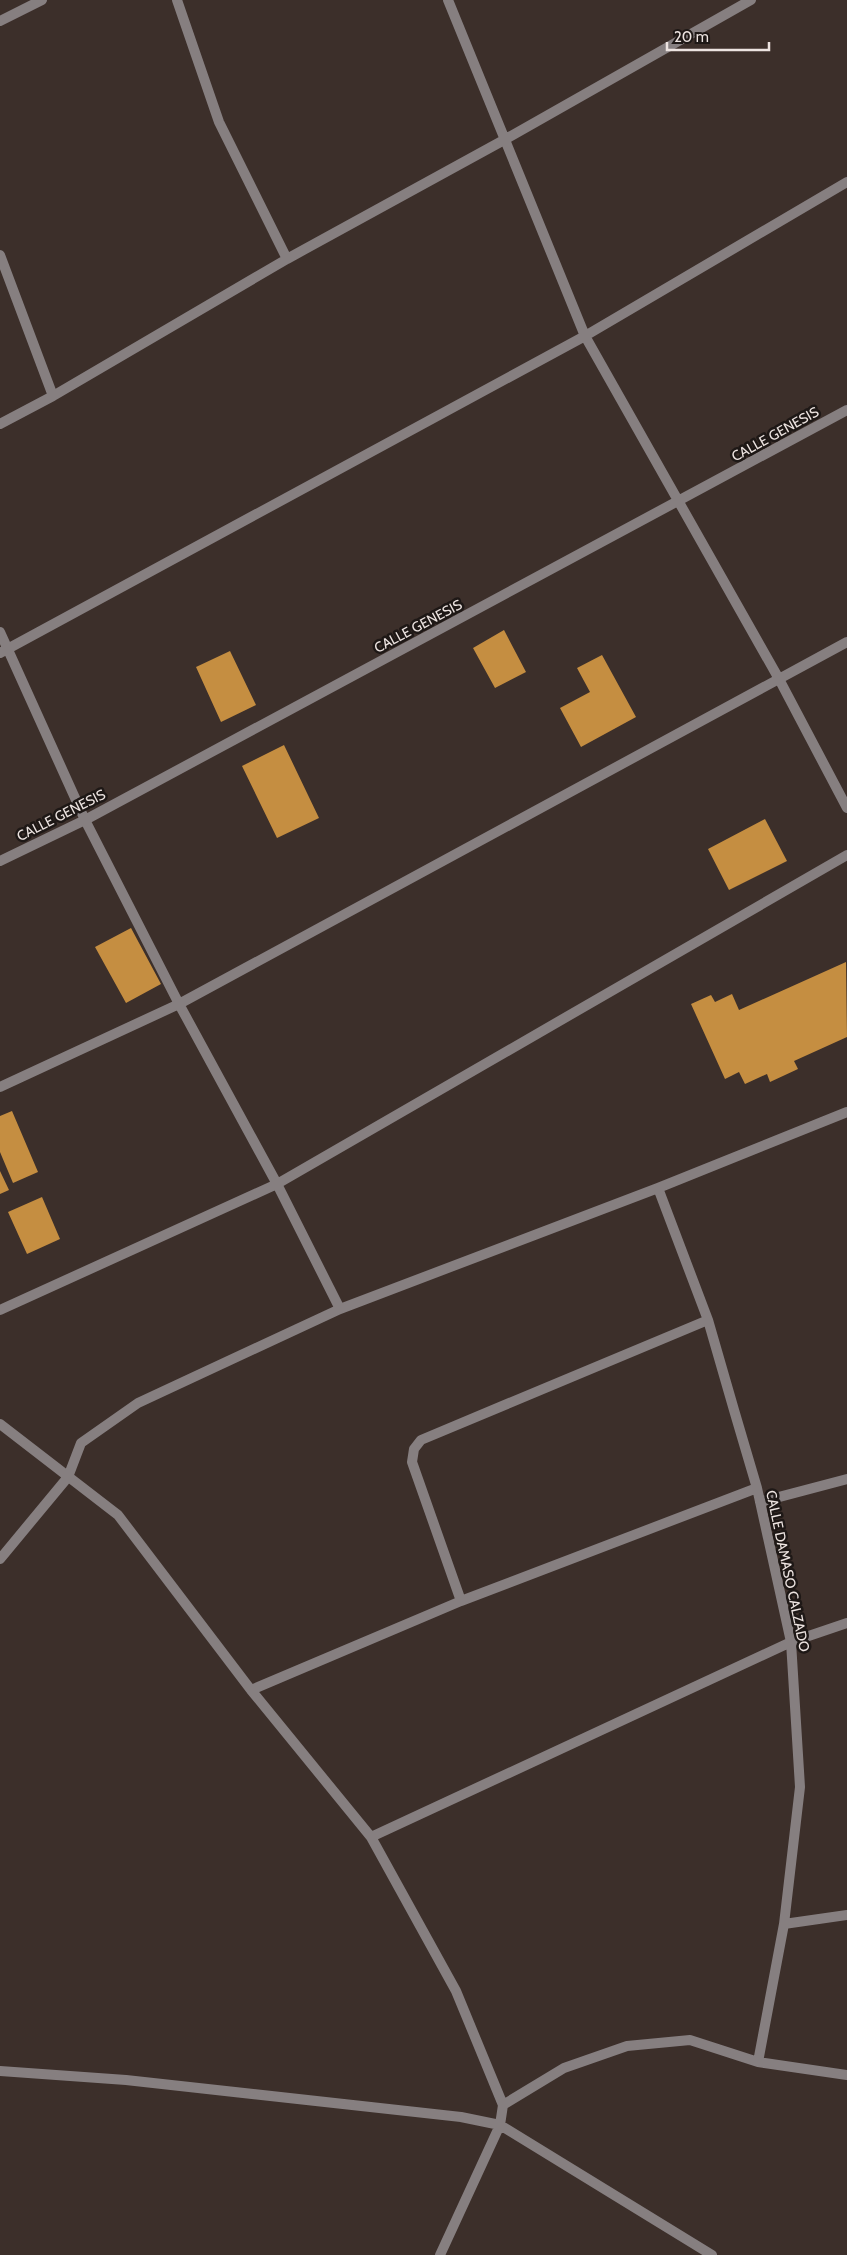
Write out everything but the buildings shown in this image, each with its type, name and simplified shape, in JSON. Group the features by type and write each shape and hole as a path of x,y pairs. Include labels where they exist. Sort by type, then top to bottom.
{"street":[{"path":"0,21 42,0"},
{"path":"177,0 219,122 287,259"},
{"path":"448,0 585,336 779,679 847,808"},
{"path":"0,424 53,396 287,259 504,140 751,0"},
{"path":"4,651 585,336 847,182"},
{"path":"0,254 53,396"},
{"name":"CALLE GENESIS","path":"0,861 85,820 847,410"},
{"path":"0,632 4,651 85,820 179,1004 277,1184 340,1309"},
{"path":"0,1086 179,1004 847,642"},
{"path":"0,1310 277,1184 847,855"},
{"path":"0,1559 68,1476 81,1443 138,1403 340,1309 658,1188 847,1112"},
{"name":"CALLE DAMASO CALZADO","path":"658,1188 708,1320 757,1488 791,1642 800,1787 784,1924 758,2062"},
{"path":"461,1601 412,1462 414,1449 421,1440 708,1320"},
{"path":"0,1424 118,1515 251,1690 371,1838 456,1991 503,2105 500,2125 440,2255"},
{"path":"760,1502 847,1479"},
{"path":"251,1690 461,1601 757,1488"},
{"path":"371,1838 791,1642 847,1623"},
{"path":"784,1924 847,1915"},
{"path":"503,2105 564,2068 627,2046 690,2040 758,2062 847,2075"},
{"path":"0,2071 126,2080 461,2117 500,2125 712,2255"}]}
